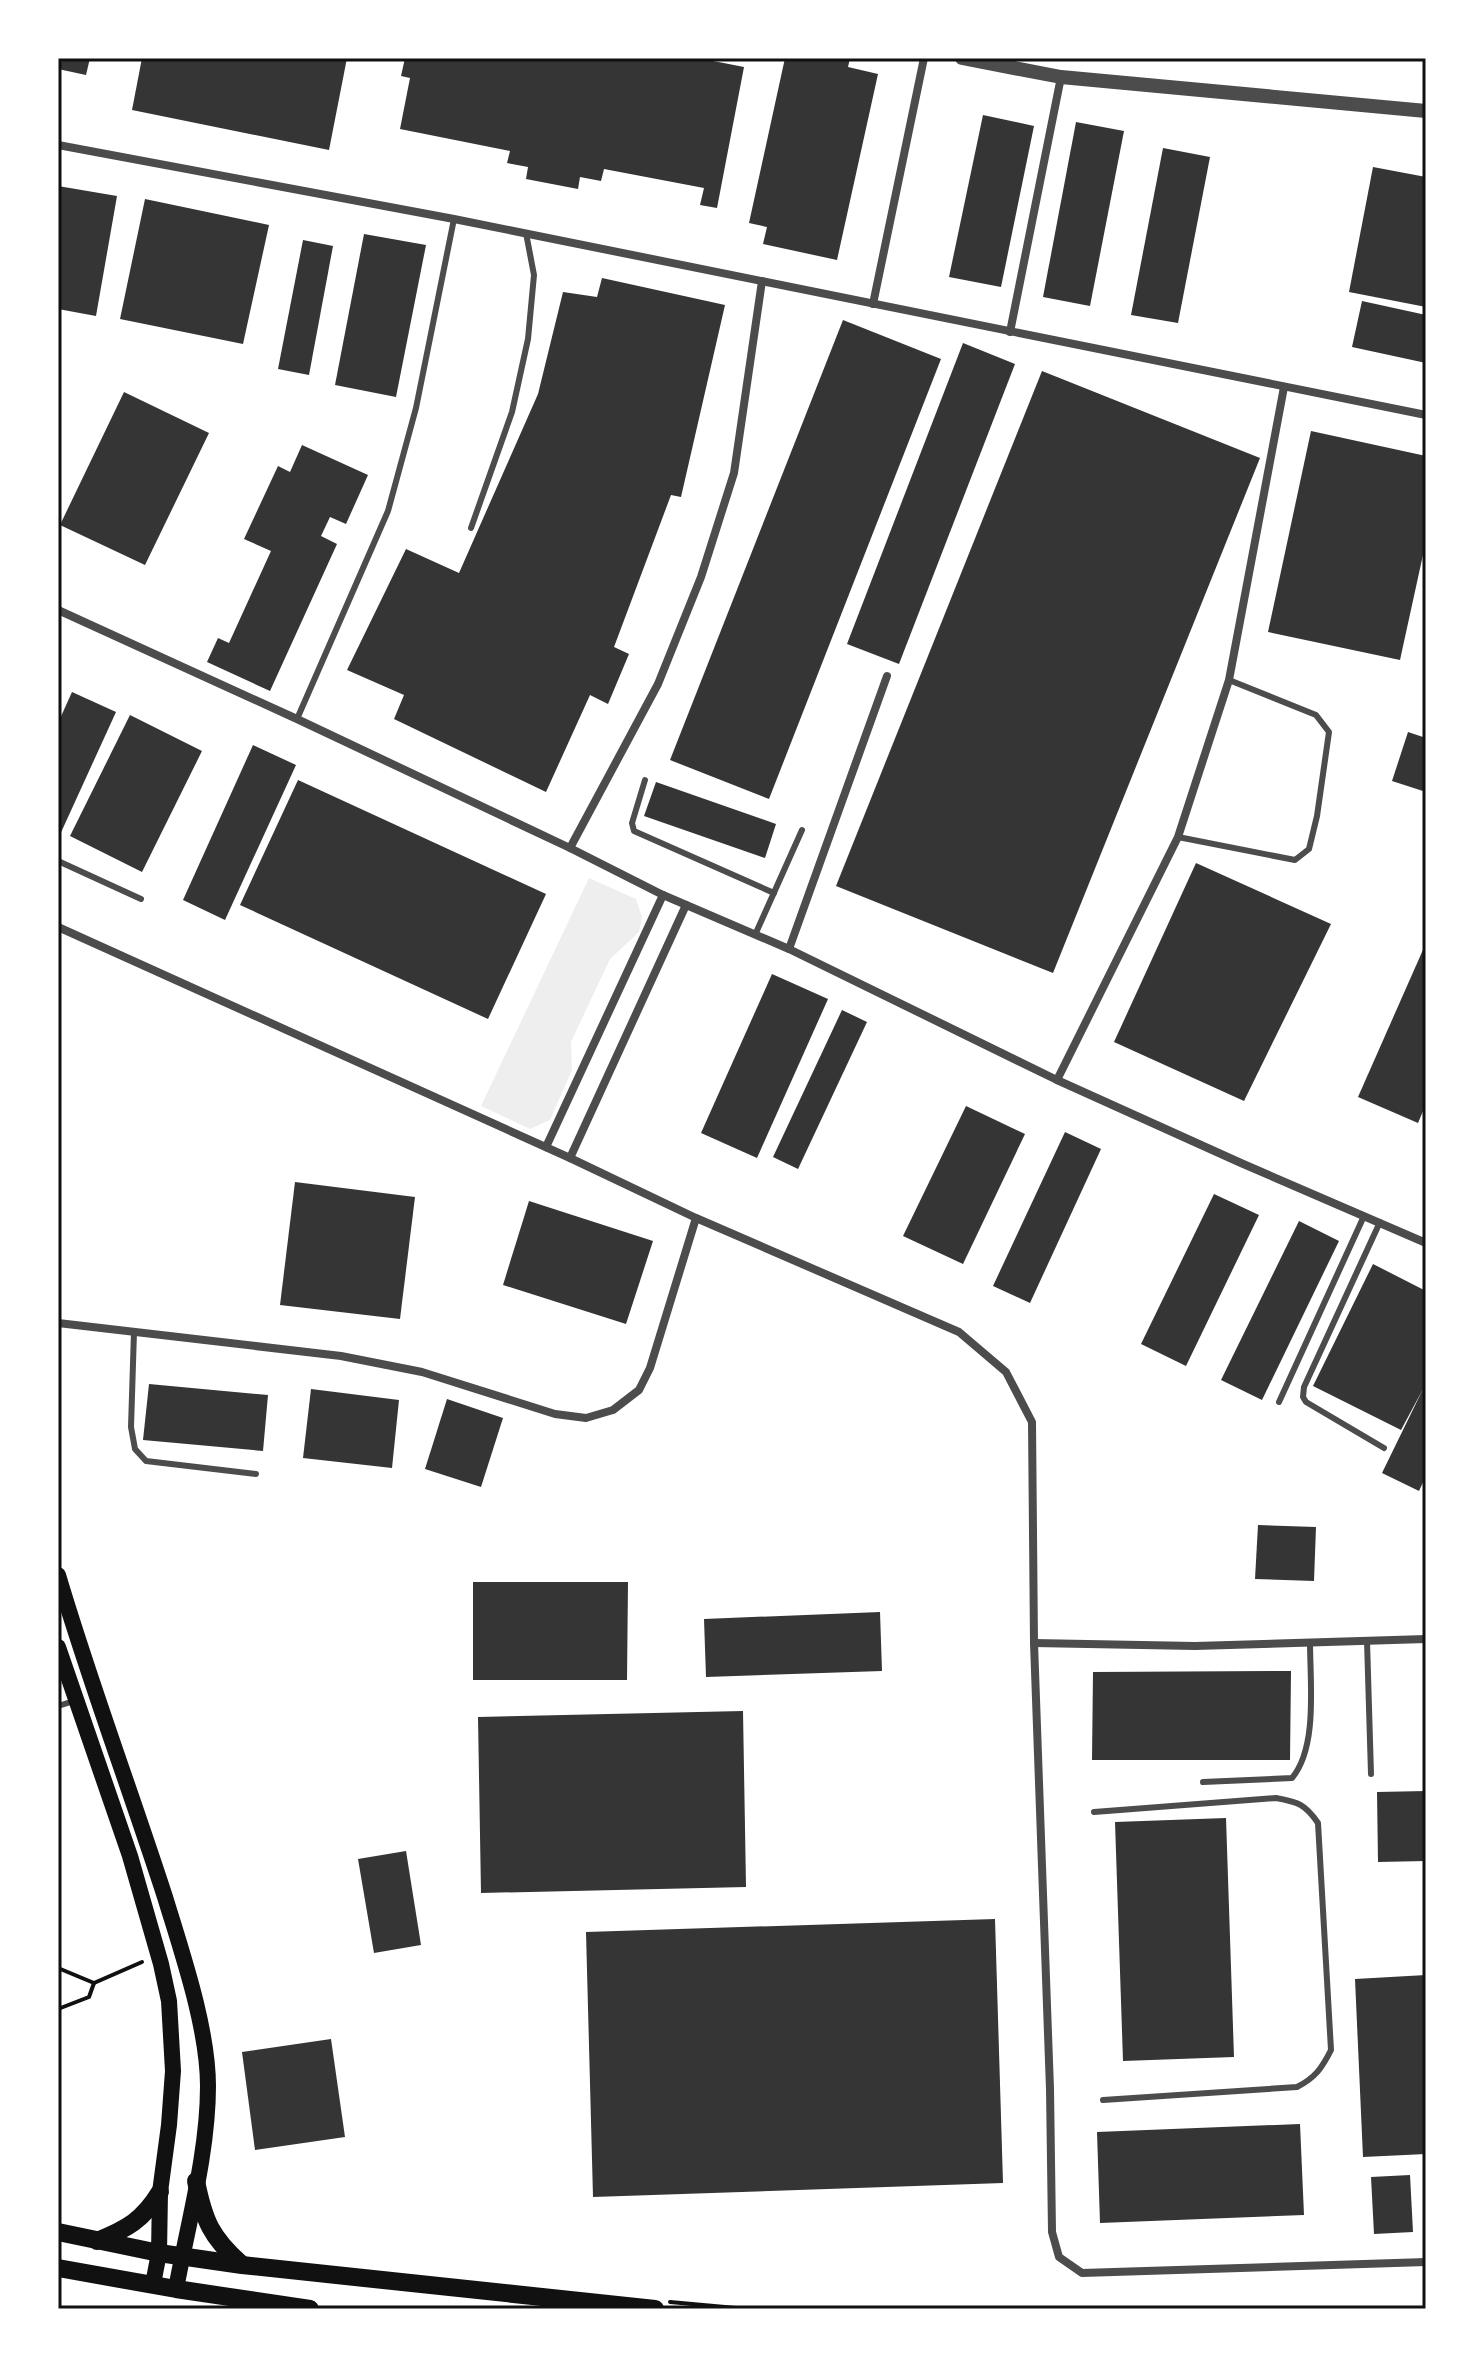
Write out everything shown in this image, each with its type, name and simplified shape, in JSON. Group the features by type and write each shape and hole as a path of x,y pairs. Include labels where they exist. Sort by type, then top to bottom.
{"main road":[{"path":"58,1575 185,1960 204,2043 208,2085 205,2131 176,2289"},
{"path":"58,1647 130,1856 169,2001 173,2071 160,2192 159,2253 153,2284"},
{"path":"196,2181 201,2207 213,2234 242,2265"},
{"path":"97,2241 131,2225 149,2209 160,2192"},
{"path":"58,2232 159,2253 242,2265 655,2309"},
{"path":"58,2268 310,2309"}],"street":[{"path":"873,304 924,58"},
{"path":"962,58 1061,77 1426,111"},
{"path":"1010,332 1061,77"},
{"path":"58,145 526,233 1426,415"},
{"path":"570,848 658,684 701,577 734,473 762,281"},
{"path":"1057,1080 1178,837 1229,680 1284,387"},
{"path":"58,610 297,719 663,895 789,949 1057,1080 1426,1243"},
{"path":"789,949 887,676"},
{"path":"546,1147 663,895"},
{"path":"570,1158 686,905"},
{"path":"58,927 696,1218 959,1332 1006,1372 1032,1422 1034,1643 1050,2074 1052,2232 1059,2257 1082,2273 1426,2262"},
{"path":"58,1323 341,1356 422,1372 555,1414 586,1418 613,1410 639,1390 650,1368 696,1218"},
{"path":"1034,1643 1195,1646 1426,1639"}],"lane":[{"path":"297,719 388,511 416,408 454,219"},
{"path":"471,528 512,412 528,339 534,275 526,233"},
{"path":"1178,837 1295,860 1309,849 1329,732 1316,715 1229,680"},
{"path":"645,780 632,823 634,831 774,893"},
{"path":"755,935 802,830"},
{"path":"58,861 141,899"},
{"path":"1279,1402 1364,1215"},
{"path":"1380,1222 1304,1387 1303,1397 1306,1402 1384,1448"},
{"path":"134,1332 131,1427 135,1449 140,1455 146,1461 256,1474"},
{"path":"1367,1641 1371,1774"},
{"path":"1203,1782 1292,1778 1300,1769 1309,1738 1310,1642"},
{"path":"58,1706 76,1700"},
{"path":"1094,1812 1276,1798 1298,1802 1310,1811 1318,1823 1331,2050 1324,2066 1313,2079 1297,2087 1103,2100"}],"path":[{"path":"58,1968 94,1983 159,1955"},
{"path":"58,2009 89,1997 94,1983"}],"shaded area":[{"path":"589,878 636,899 642,917 639,932 610,959 571,1042 572,1070 550,1120 530,1129 481,1106"}],"building":[{"path":"58,58 90,58 86,75 58,69"},
{"path":"142,58 347,58 329,150 132,110"},
{"path":"405,58 698,58 744,67 717,208 700,205 704,188 604,169 601,181 580,177 578,189 526,179 528,167 507,163 510,151 400,129 410,78 401,76"},
{"path":"785,58 850,58 848,67 878,74 837,260 763,244 767,227 749,223"},
{"path":"983,115 1034,126 1001,287 949,277"},
{"path":"1076,122 1124,131 1090,306 1043,297"},
{"path":"1163,148 1210,157 1178,323 1131,315"},
{"path":"1373,167 1426,177 1426,307 1349,292"},
{"path":"58,186 117,196 96,316 58,309"},
{"path":"145,199 269,225 243,344 120,319"},
{"path":"364,234 426,245 396,397 335,385"},
{"path":"303,240 333,246 309,375 278,369"},
{"path":"602,278 725,305 681,497 671,495 614,647 629,654 608,704 590,695 546,792 394,719 404,695 347,670 406,549 459,573 538,394 563,292 597,297"},
{"path":"1362,301 1426,315 1426,363 1352,347"},
{"path":"843,320 941,359 769,799 670,760"},
{"path":"963,343 1015,364 899,664 847,644"},
{"path":"1042,371 1260,458 1053,973 836,886"},
{"path":"124,392 209,433 145,565 60,525"},
{"path":"1311,431 1426,456 1426,541 1400,660 1268,632"},
{"path":"302,445 368,475 346,524 330,517 321,536 337,544 270,691 207,662 218,638 229,643 271,551 244,539 278,466 290,472"},
{"path":"72,692 116,712 58,839 58,723"},
{"path":"130,715 202,751 142,872 70,836"},
{"path":"1408,732 1426,738 1426,792 1392,781"},
{"path":"253,745 296,765 225,920 183,900"},
{"path":"298,780 546,894 488,1019 240,905"},
{"path":"656,782 776,824 765,858 644,816"},
{"path":"1196,863 1331,924 1244,1101 1114,1042"},
{"path":"1426,943 1426,1104 1418,1123 1358,1097"},
{"path":"772,974 828,999 757,1158 701,1133"},
{"path":"842,1010 867,1022 798,1169 773,1157"},
{"path":"966,1106 1025,1134 963,1264 903,1236"},
{"path":"1065,1132 1101,1149 1030,1303 993,1286"},
{"path":"295,1182 415,1197 400,1319 280,1305"},
{"path":"1214,1194 1259,1215 1186,1366 1141,1344"},
{"path":"529,1201 653,1241 626,1324 503,1285"},
{"path":"1299,1221 1339,1241 1262,1400 1221,1380"},
{"path":"1373,1264 1426,1291 1426,1476 1419,1491 1382,1473 1423,1389 1401,1430 1313,1386"},
{"path":"149,1384 268,1395 263,1451 143,1440"},
{"path":"311,1389 399,1400 392,1468 303,1458"},
{"path":"447,1399 503,1418 481,1487 425,1469"},
{"path":"1258,1525 1316,1527 1314,1581 1255,1579"},
{"path":"473,1582 628,1582 627,1680 473,1680"},
{"path":"880,1612 882,1671 706,1677 704,1619"},
{"path":"1291,1671 1290,1760 1092,1760 1093,1672"},
{"path":"743,1711 746,1887 481,1893 478,1717"},
{"path":"1426,1791 1426,1861 1378,1862 1377,1792"},
{"path":"1226,1818 1234,2057 1123,2061 1115,1822"},
{"path":"406,1851 421,1945 374,1953 358,1859"},
{"path":"995,1919 1003,2183 593,2197 586,1932"},
{"path":"1426,1975 1426,2154 1363,2157 1355,1979"},
{"path":"331,2039 345,2137 255,2150 242,2052"},
{"path":"1300,2124 1304,2215 1100,2223 1097,2132"},
{"path":"1410,2175 1413,2232 1374,2234 1371,2177"}]}
